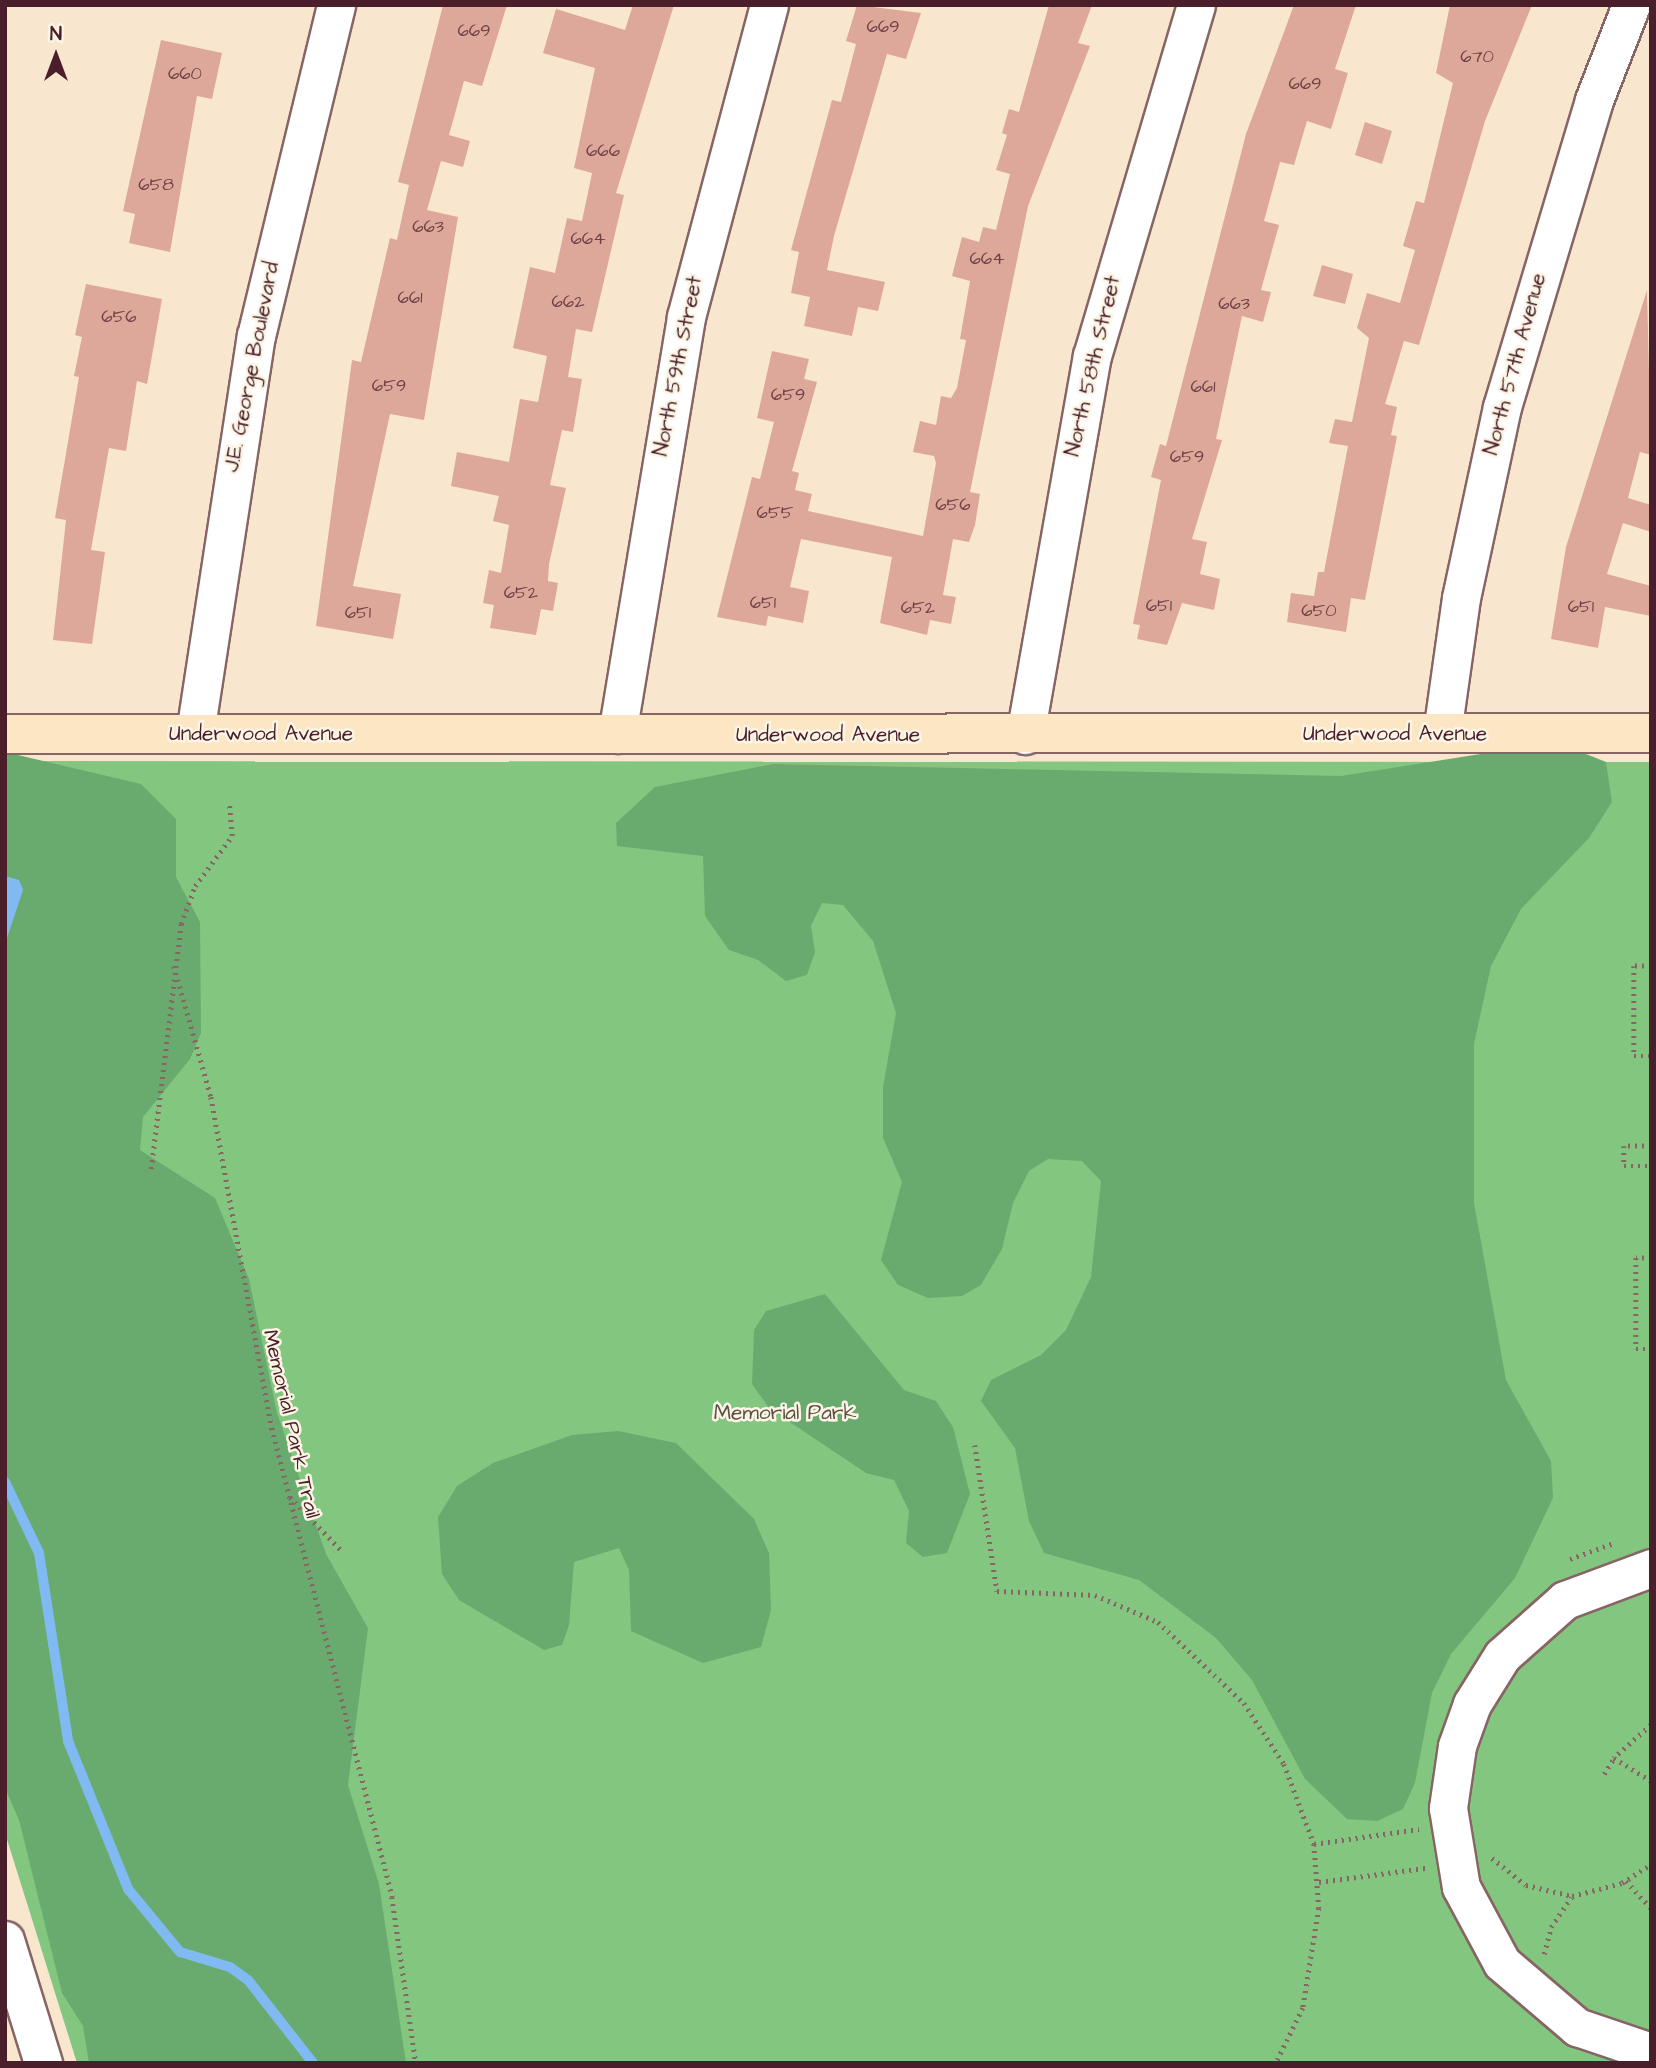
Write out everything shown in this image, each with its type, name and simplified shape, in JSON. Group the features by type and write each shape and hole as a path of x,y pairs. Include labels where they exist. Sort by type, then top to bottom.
{"main road":[{"name":"Underwood Avenue","path":"5,734 1651,733"}],"street":[{"name":"J.E. George Boulevard","path":"195,733 256,336 336,5"},
{"name":"North 59th Street","path":"617,734 686,317 769,5"},
{"name":"North 58th Street","path":"1025,735 1092,356 1196,5"},
{"name":"North 57th Avenue","path":"1442,733 1461,598 1502,407 1577,152 1631,5"},
{"path":"1651,1568 1604,1580 1533,1623 1478,1694 1457,1746 1448,1808 1461,1887 1502,1963 1545,2004 1597,2036 1651,2052"},
{"path":"5,1940 43,2063"}],"path":[{"path":"151,1169 174,966 195,886 232,836 229,803"},
{"name":"Memorial Park Trail","path":"174,966 211,1097 290,1497 392,1897 416,2063"},
{"path":"1651,966 1634,966 1634,1056 1651,1056"},
{"path":"1651,1146 1624,1146 1624,1166 1651,1166"},
{"path":"1651,1258 1636,1258 1636,1349 1651,1349"},
{"path":"975,1446 997,1591 1095,1595 1158,1622 1183,1642 1267,1735 1314,1844 1319,1882 1303,2008 1276,2063"},
{"path":"290,1497 343,1552"},
{"path":"1604,1774 1614,1758 1651,1725"},
{"path":"1614,1758 1651,1781"},
{"path":"1314,1844 1420,1829"},
{"path":"1487,1853 1526,1885 1572,1896 1626,1881 1651,1864"},
{"path":"1319,1882 1425,1868"},
{"path":"1626,1881 1651,1908"},
{"path":"1545,2004 1546,1943 1572,1896"}],"green space":[{"path":"5,752 141,784 176,819 176,877 200,922 201,1033 190,1059 143,1117 140,1150 215,1198 249,1279 277,1413 326,1554 368,1628 348,1785 379,1884 406,2063 89,2063 83,2026 62,1993 19,1820 5,1788"},
{"path":"1487,753 1586,754 1606,762 1612,802 1589,838 1521,909 1491,966 1474,1044 1474,1203 1506,1380 1551,1461 1553,1498 1515,1578 1451,1654 1432,1693 1415,1783 1403,1809 1377,1821 1347,1819 1305,1779 1252,1680 1216,1638 1139,1580 1044,1553 1029,1521 1015,1448 981,1401 991,1380 1041,1355 1066,1330 1091,1277 1101,1181 1082,1161 1048,1159 1029,1171 1013,1203 1002,1249 981,1285 962,1296 928,1298 898,1285 881,1260 902,1182 883,1138 883,1087 896,1013 873,941 843,905 822,903 811,926 815,952 807,975 786,981 758,960 729,950 705,916 703,856 617,846 616,823 655,787 773,764 1341,776"},
{"name":"Memorial Park","path":"5,761 1651,762 1651,2063 77,2063 5,1833"},
{"path":"825,1294 904,1390 936,1401 953,1427 970,1494 947,1553 923,1557 906,1543 909,1511 894,1480 866,1473 769,1408 752,1384 754,1330 766,1311"},
{"path":"618,1431 676,1443 754,1519 769,1553 771,1610 761,1647 703,1663 631,1631 629,1570 619,1548 574,1562 569,1625 562,1645 544,1650 459,1600 442,1574 438,1517 457,1486 493,1463 572,1435"}],"water":[{"path":"5,876 19,880 23,890 5,944"}],"building":[{"path":"443,5 507,5 482,86 464,81 449,135 470,141 463,167 441,161 427,210 458,217 424,420 390,414 353,586 401,594 393,639 316,626 352,360 361,362 390,238 397,240 409,185 398,182"},
{"path":"633,5 674,5 616,193 624,195 592,332 576,329 568,377 582,379 573,432 562,430 550,485 566,488 549,564 548,581 558,583 553,611 541,609 536,635 490,628 494,605 483,603 489,570 501,573 509,525 493,521 499,496 451,486 457,452 509,462 520,399 538,402 547,356 513,348 530,267 555,273 567,218 582,221 592,173 574,168 595,68 543,53 556,9 625,30"},
{"path":"857,5 921,13 906,59 887,54 834,236 827,270 885,282 878,311 858,307 852,336 804,326 810,297 791,293 799,252 791,250 832,100 841,102 856,44 846,41"},
{"path":"1049,5 1092,5 1078,43 1090,46 1028,206 970,492 980,494 975,525 969,542 953,539 943,595 956,597 951,624 930,620 927,635 880,623 892,557 801,539 790,587 809,591 803,623 768,616 766,626 717,617 752,477 760,479 774,422 757,418 772,351 809,359 804,379 817,382 792,471 799,473 795,490 812,494 808,511 923,536 936,463 934,456 913,452 920,421 936,425 941,396 951,398 957,388 966,340 960,339 970,281 952,276 962,237 979,242 983,227 996,230 1010,174 996,170 1007,135 1002,133 1009,109 1019,112"},
{"path":"1294,5 1356,5 1335,69 1348,73 1331,129 1307,121 1294,165 1280,162 1264,221 1279,225 1261,290 1271,292 1263,322 1242,316 1216,439 1222,440 1192,539 1207,542 1200,574 1220,579 1214,610 1182,603 1167,645 1137,639 1140,625 1133,624 1161,480 1151,477 1160,444 1166,446 1246,134"},
{"path":"1450,5 1532,5 1485,121 1419,345 1404,341 1385,404 1397,407 1391,435 1397,436 1365,600 1351,598 1346,632 1287,622 1291,593 1314,596 1318,572 1324,572 1348,446 1329,443 1335,419 1352,422 1369,338 1357,328 1367,293 1400,303 1415,250 1403,246 1416,201 1424,203 1453,83 1436,73"},
{"path":"161,40 222,53 212,99 197,96 170,252 129,243 135,214 123,211"},
{"path":"1365,122 1392,131 1382,164 1355,155"},
{"path":"1322,265 1353,274 1345,304 1313,296"},
{"path":"86,284 162,299 147,384 137,381 126,451 109,448 91,550 105,552 92,644 53,640 66,520 55,518 79,377 74,376 82,337 75,335"},
{"path":"1647,290 1651,455 1640,452 1628,498 1651,505 1651,532 1623,523 1607,574 1651,586 1651,616 1605,607 1598,648 1551,639 1566,547"}],"waterway":[{"path":"5,1482 39,1553 68,1741 128,1889 180,1952 230,1967 248,1980 313,2063"}]}
